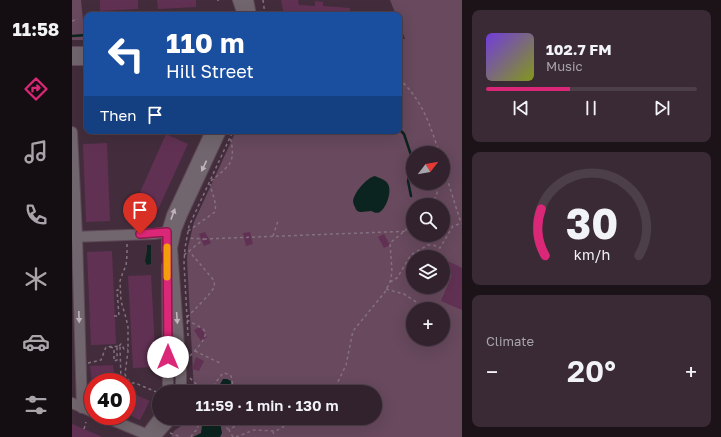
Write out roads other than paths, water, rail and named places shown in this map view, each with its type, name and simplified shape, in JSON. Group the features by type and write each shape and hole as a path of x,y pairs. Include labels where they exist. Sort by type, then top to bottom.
{"street":[{"path":"238,0 241,12"},
{"path":"248,0 250,12"},
{"path":"72,52 84,52"},
{"path":"72,60 84,60"},
{"path":"72,132 74,236 82,408 72,403"},
{"path":"168,385 172,214 210,134"},
{"path":"181,385 171,231 182,215 220,134"},
{"path":"74,236 171,231"},
{"path":"124,425 150,436"},
{"path":"150,436 156,425"},
{"path":"150,436 163,425"}],"waterway":[{"path":"72,36 84,35"},
{"path":"402,132 412,158 408,181 411,196"}]}
